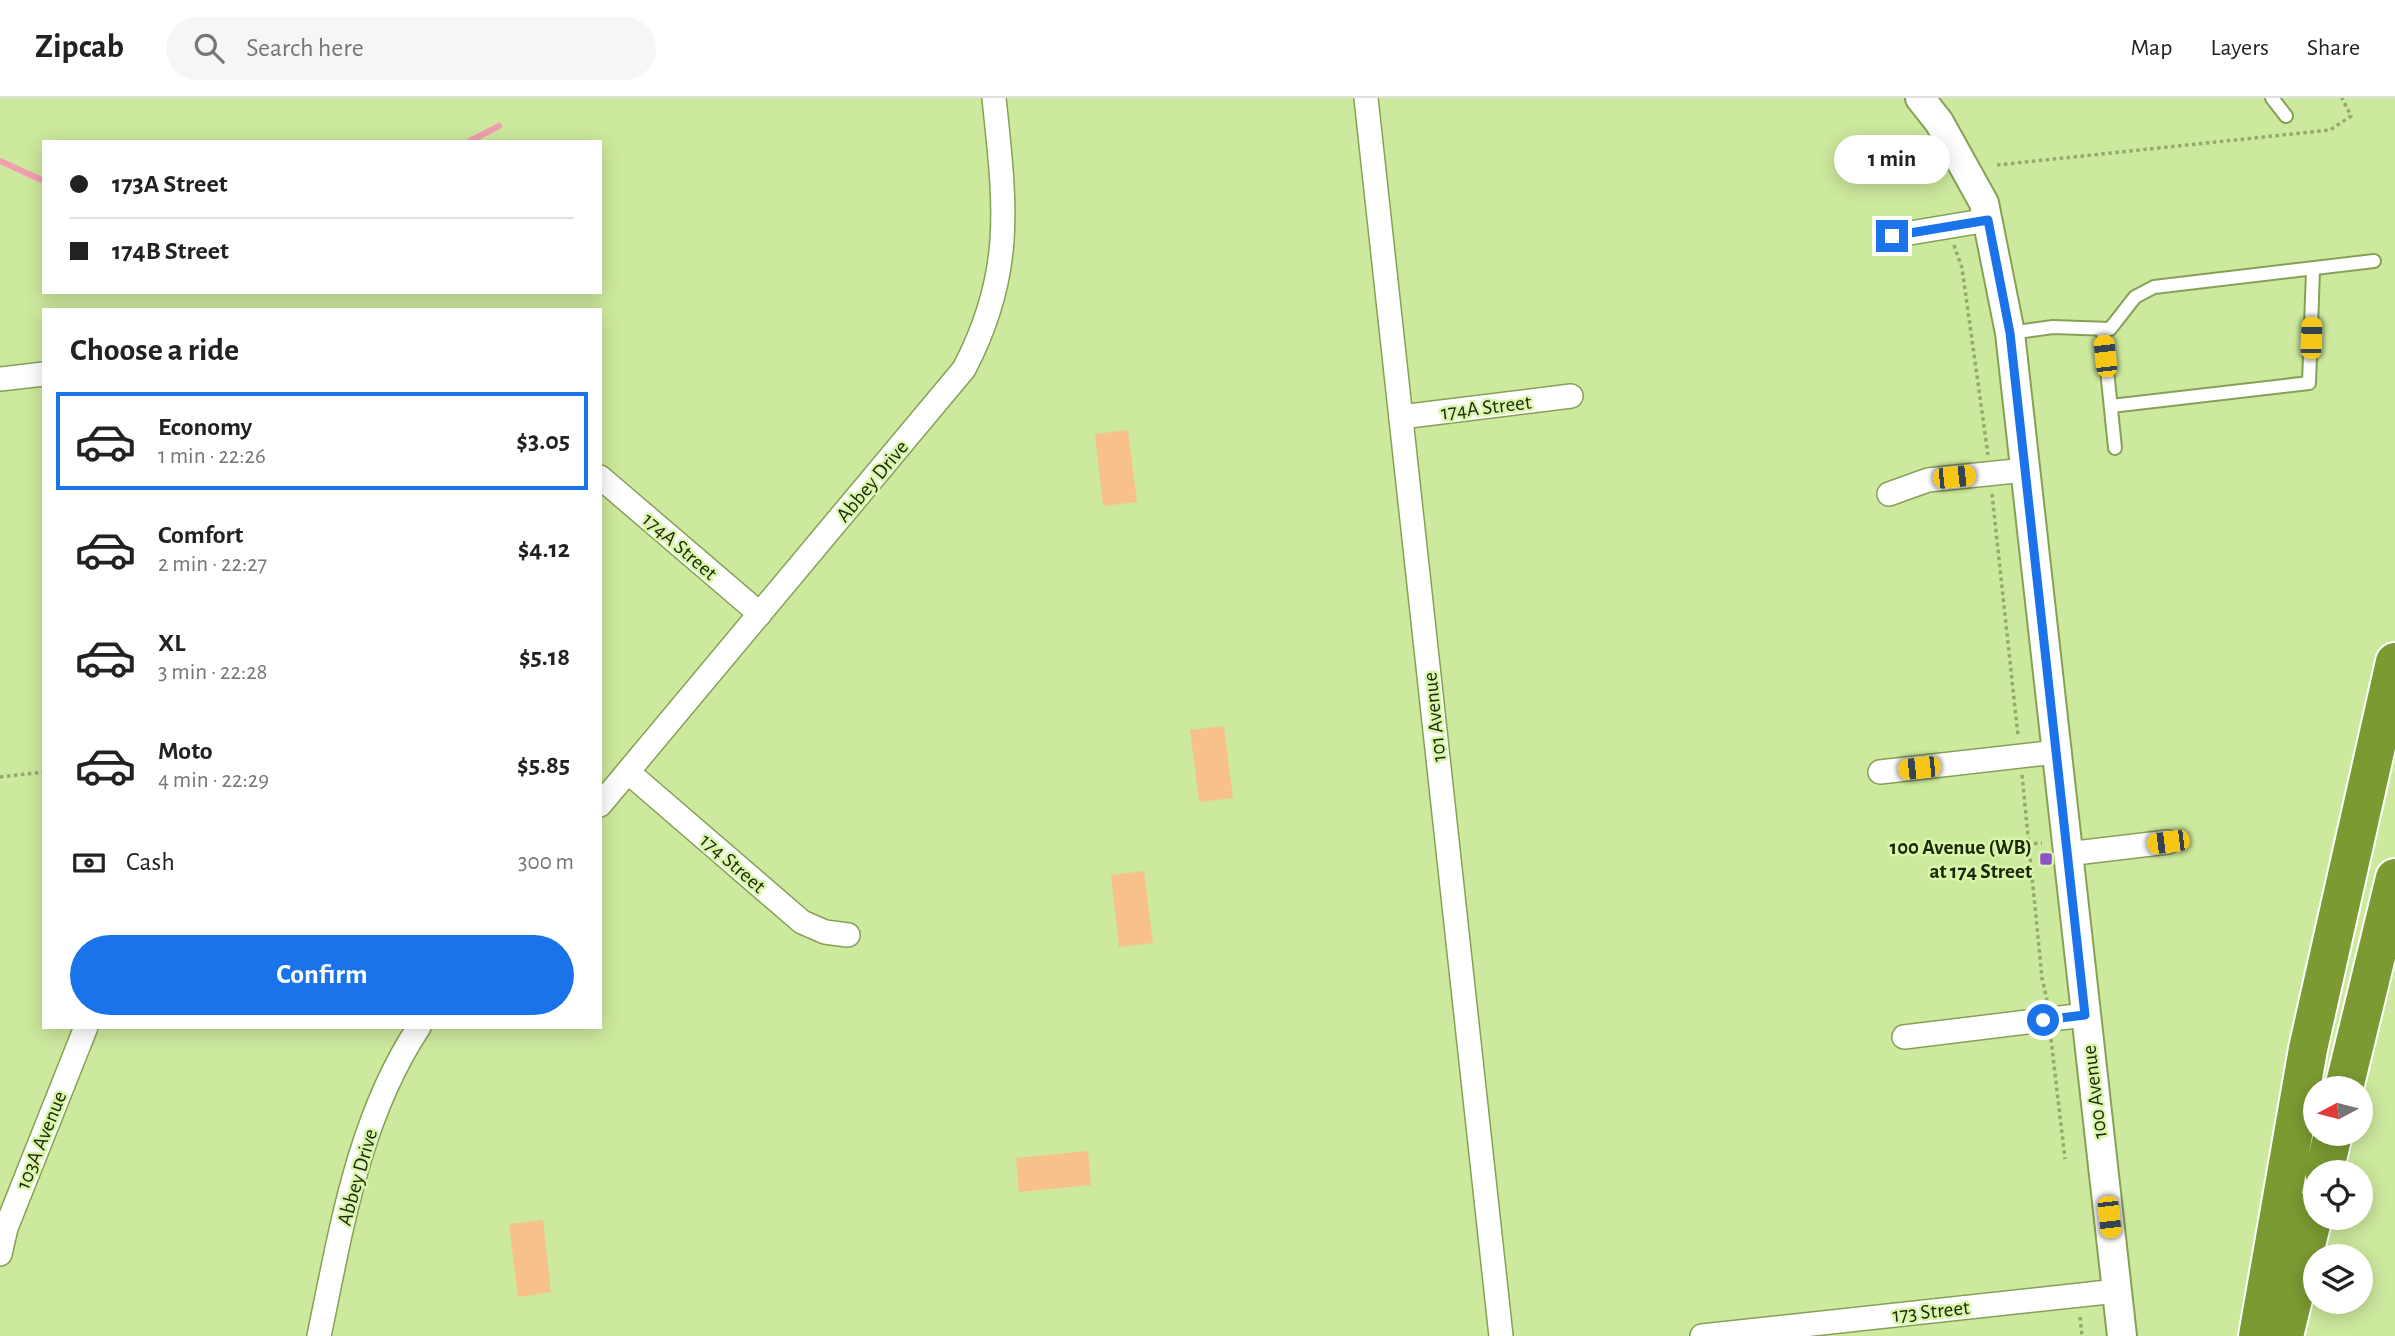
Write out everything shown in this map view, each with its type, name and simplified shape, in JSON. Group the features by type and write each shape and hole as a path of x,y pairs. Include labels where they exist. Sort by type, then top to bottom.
{"highway":[{"path":"2259,1336 2308,1049 2394,668"},
{"path":"2347,1076 2395,878"},
{"path":"2284,1336 2310,1230"}],"street":[{"name":"Abbey Drive","path":"602,803 964,369 980,338 1001,266 1005,203 994,98"},
{"name":"101 Avenue","path":"1366,98 1501,1336"},
{"name":"100 Avenue","path":"1920,98 1954,147 1984,203 2010,333 2056,752 2056,848 2085,1015 2122,1336"},
{"path":"1892,236 1988,220"},
{"path":"0,379 42,374"},
{"name":"174A Street","path":"1401,417 1571,396"},
{"path":"1889,494 1928,480 2025,470"},
{"name":"174A Street","path":"602,479 760,614"},
{"path":"1880,772 2056,752"},
{"name":"174 Street","path":"628,772 802,922 825,932 848,935"},
{"path":"2056,848 2168,842"},
{"path":"1904,1037 2085,1015"},
{"name":"103A Avenue","path":"0,1254 6,1228 85,1029"},
{"name":"Abbey Drive","path":"319,1336 349,1193 361,1152 393,1071 418,1029"},
{"name":"173 Street","path":"1702,1336 2117,1291"}],"lane":[{"path":"2272,98 2286,116"},
{"path":"2010,333 2053,327 2103,331 2110,329 2143,291 2154,287 2374,261"},
{"path":"2111,406 2309,383 2314,270"},
{"path":"2103,331 2115,448"}],"path":[{"path":"1997,165 2330,130 2351,116 2342,98"},
{"path":"1947,227 1962,268 1976,361 1982,427 1987,444"},
{"path":"1991,488 2016,723"},
{"path":"0,777 42,772"},
{"path":"2023,788 2027,845 2046,991"},
{"path":"2027,845 2056,848"},
{"path":"2050,1032 2065,1159"}],"shaded area":[{"path":"1128,430 1137,502 1103,506 1095,434"},
{"path":"1224,726 1233,798 1199,802 1190,730"},
{"path":"1144,871 1153,943 1119,947 1111,875"},
{"path":"1088,1151 1091,1185 1019,1192 1016,1158"},
{"path":"543,1220 551,1292 518,1297 509,1224"}],"waterway":[{"path":"472,140 499,126"},
{"path":"0,161 42,180"}],"place":[{"name":"100 Avenue (WB) at 174 Street","path":"2046,859"}],"route":[{"path":"1892,236 1988,220 1997,256 2010,333 2085,1015 2043,1020"}]}
